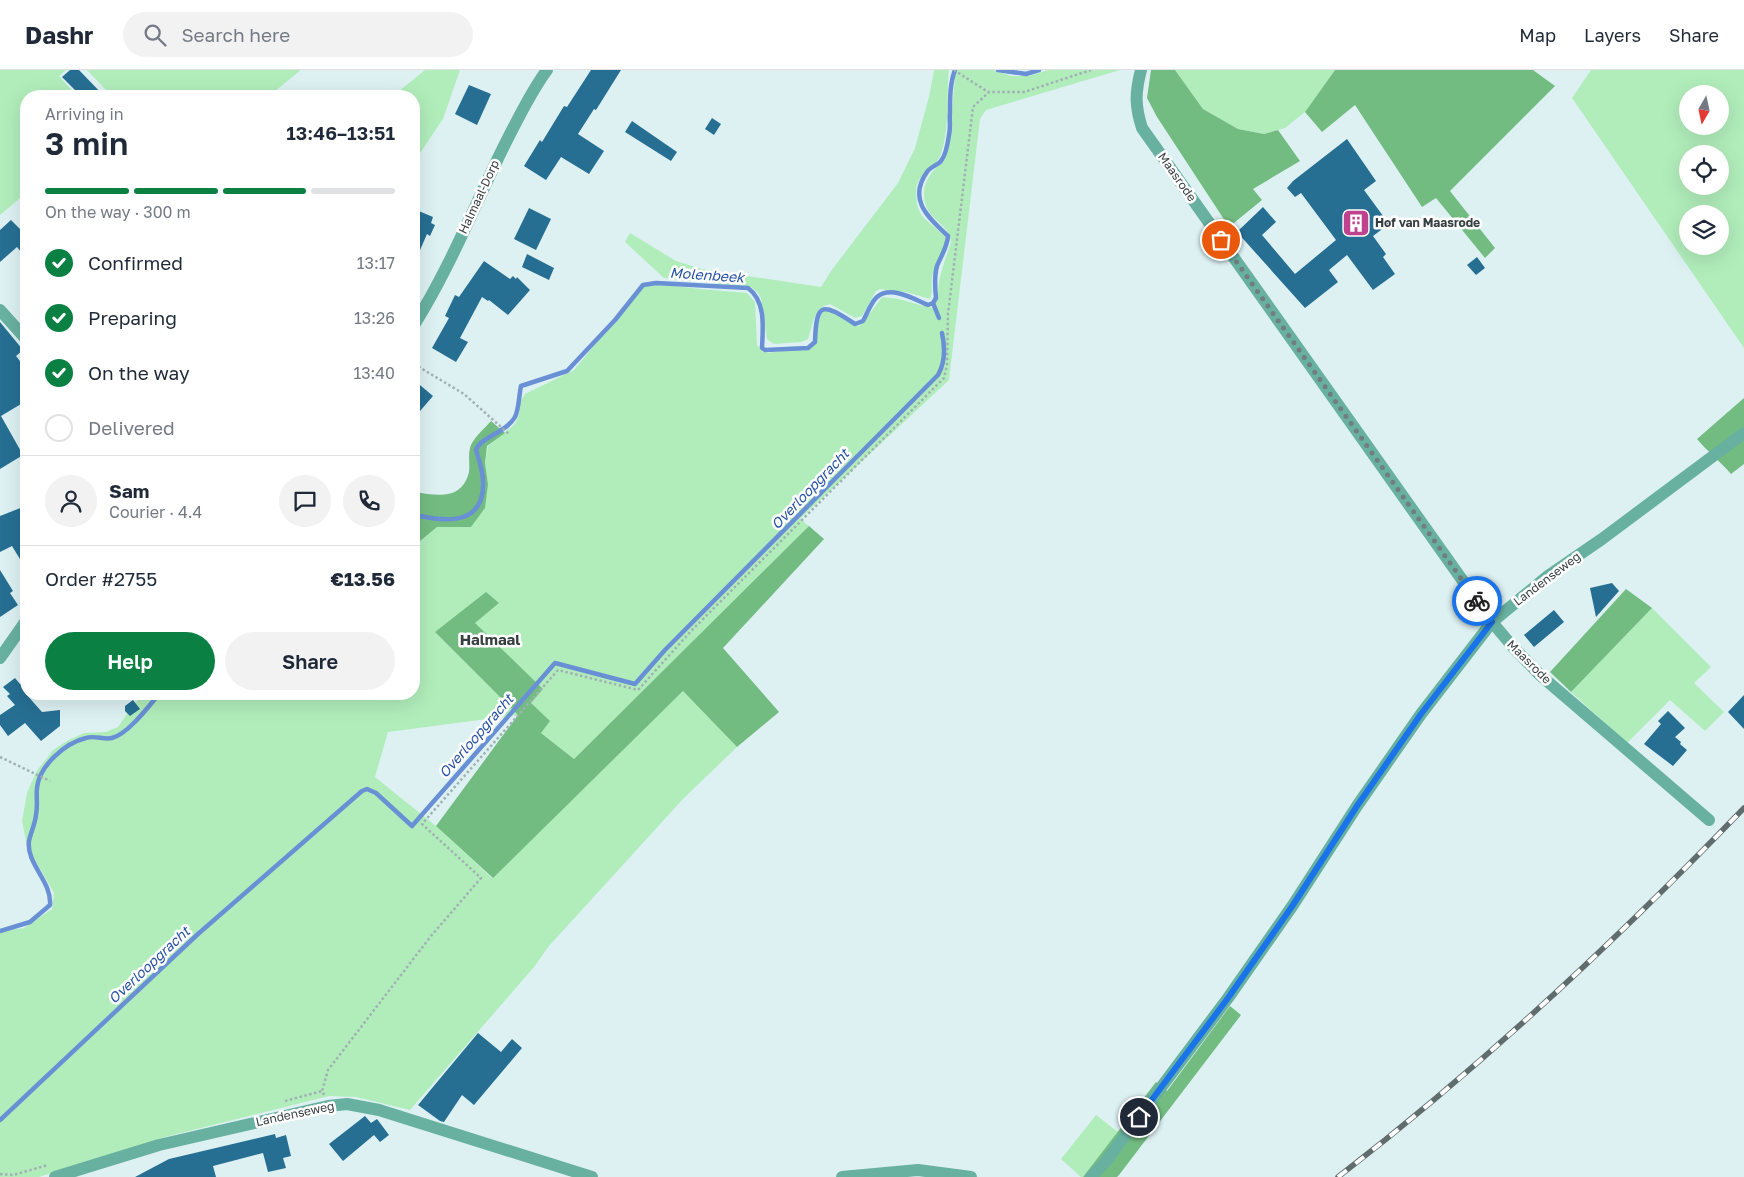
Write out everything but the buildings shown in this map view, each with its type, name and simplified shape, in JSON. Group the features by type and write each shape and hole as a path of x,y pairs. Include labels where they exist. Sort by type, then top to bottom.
{"street":[{"name":"Halmaal-Dorp","path":"420,314 443,274 521,112 546,70"},
{"name":"Maasrode","path":"1140,70 1135,96 1136,111 1142,128 1492,622 1513,648 1540,675 1709,820"},
{"path":"0,310 20,332"},
{"name":"Landenseweg","path":"1091,1177 1106,1161 1228,998 1421,714 1492,622 1548,576 1602,539 1744,433"},
{"path":"0,658 20,630"},
{"name":"Landenseweg","path":"55,1177 159,1145 328,1106 348,1104 379,1110 592,1177"},
{"path":"842,1177 918,1170 970,1177"}],"path":[{"path":"954,70 989,92 1024,92 1091,70"},
{"path":"322,1091 328,1070 431,936 481,878 422,824 558,670 638,690 692,630 944,378 947,365 948,314 973,107 989,92"},
{"path":"420,368 464,394 508,433"},
{"path":"0,757 50,781"}],"green space":[{"path":"0,70 66,70 59,76 72,90 20,90 20,198 0,215"},
{"path":"87,70 301,70 276,90 106,90"},
{"path":"425,70 460,70 443,119 420,153 420,90 400,90"},
{"path":"934,70 949,70 946,134 941,154 935,164 922,176 916,195 919,211 945,237 946,241 944,250 933,273 930,299 906,292 880,289 876,291 862,316 855,318 830,304 824,306 817,313 808,339 801,342 774,344 767,339 761,298 751,287 664,278 625,242 630,233 676,261 702,269 821,287 898,183 915,148 929,97"},
{"path":"956,70 993,70 1011,76 1029,76 1048,70 1120,70 986,110 980,119 949,380 800,519 809,526 574,759 541,733 531,703 543,689 474,623 499,603 435,632 518,715 388,732 375,777 436,826 492,878 683,691 737,747 683,799 549,946 534,967 410,1110 356,1097 329,1096 169,1136 39,1177 0,1177 0,931 24,928 52,909 54,893 27,846 22,821 27,793 36,772 53,750 84,733 106,732 118,727 138,700 420,700 420,541 437,527 471,527 488,484 485,463 488,446 515,424 519,415 520,402 525,394 574,370 644,285 657,284 747,293 755,302 757,345 762,351 768,353 811,346 816,337 820,318 826,309 859,326 882,297 899,299 931,308 937,297 940,277 951,242 946,230 928,211 925,205 924,193 929,177 945,159 951,126"},
{"path":"1151,70 1175,70 1203,109 1238,129 1264,134 1278,130 1300,161 1253,189 1262,200 1229,227 1157,117 1147,98"},
{"path":"1175,70 1335,70 1305,112 1285,128 1264,134 1238,129 1203,109"},
{"path":"1335,70 1533,70 1555,86 1450,191 1495,248 1485,258 1436,198 1422,207 1355,105 1322,132 1305,112"},
{"path":"1591,70 1744,70 1744,348 1680,255 1729,255 1729,205 1679,205 1679,254 1572,98"},
{"path":"1744,398 1744,464 1731,474 1697,439"},
{"path":"491,421 505,433 487,446 485,463 488,484 485,508 471,527 437,527 420,541 420,493 440,495 455,492 461,488 469,472 470,448 476,437"},
{"path":"809,526 824,539 723,648 779,712 737,747 683,691 493,878 436,826 518,715 435,632 486,592 499,603 475,623 543,689 531,703 550,721 541,733 574,759"},
{"path":"1626,589 1652,608 1571,692 1550,672"},
{"path":"1652,608 1711,667 1694,683 1724,712 1705,731 1670,700 1627,743 1571,692"},
{"path":"1230,1006 1241,1015 1119,1175 1117,1177 1083,1177 1156,1082 1167,1091"},
{"path":"1096,1115 1118,1132 1083,1177 1081,1177 1061,1159"}],"waterway":[{"name":"Molenbeek","path":"420,517 455,519 464,517 479,505 483,481 482,469 476,450 483,442 506,427 515,417 521,386 567,371 615,320 643,285 656,283 748,288 754,293 761,307 763,324 762,348 765,350 808,348 815,342 817,318 824,309 836,312 855,324 863,321 877,297 889,292 902,294 928,305 933,303 936,298 936,270 948,236 923,208 919,191 921,182 927,172 941,161 945,152 950,129 951,85 955,70"},
{"name":"Molenbeek","path":"998,70 1026,74 1039,70"},
{"name":"Overloopgracht","path":"933,303 939,318"},
{"name":"Overloopgracht","path":"0,1120 198,934 362,791 367,789 376,793 412,826 555,663 635,684 665,650 938,375 944,355 942,333"},
{"name":"Molenbeek","path":"0,931 30,922 50,905 50,896 29,849 29,841 37,812 37,788 39,780 48,764 62,750 78,741 89,737 112,738 125,731 154,700"}],"railway":[{"path":"1338,1177 1392,1135 1548,1000 1648,905 1744,808"}],"way so far":[{"path":"1221,240 1477,601"}],"place":[{"name":"Hof van Maasrode","path":"1356,223"}],"district":[{"name":"Halmaal","path":"490,640"}],"route":[{"path":"1139,1117 1228,998 1421,714 1492,622 1477,601"}]}
